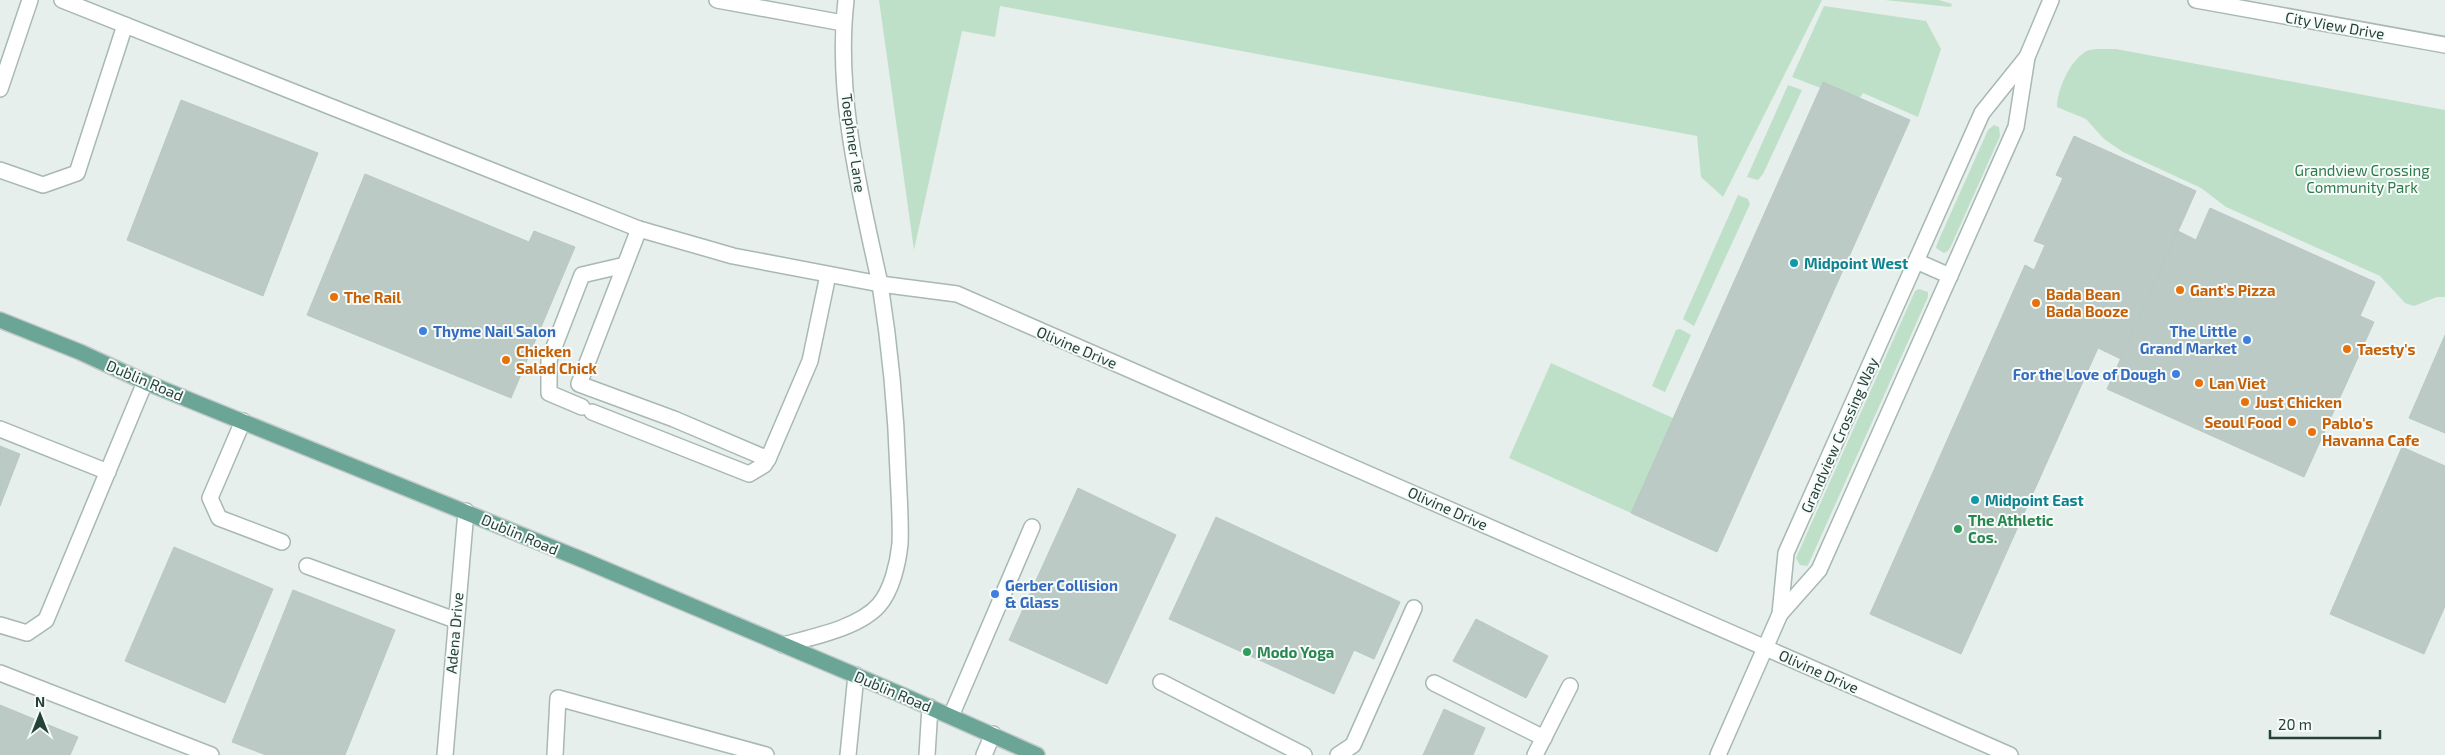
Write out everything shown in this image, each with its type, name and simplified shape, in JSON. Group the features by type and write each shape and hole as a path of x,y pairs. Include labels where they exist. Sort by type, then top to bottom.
{"main road":[{"name":"Dublin Road","path":"0,320 80,352 145,382 466,511 856,675 1037,755"}],"street":[{"path":"0,89 30,0"},
{"name":"Olivine Drive","path":"62,0 639,229 733,256 880,284 957,294 2010,755"},
{"path":"717,0 843,23"},
{"name":"Toephner Lane","path":"783,645 834,630 867,616 880,604 890,586 900,546 892,359 880,284 854,156 845,88 843,23 846,0"},
{"name":"Grandview Crossing Way","path":"1780,614 1819,570 2016,127 2028,57 2051,0"},
{"name":"City View Drive","path":"2196,0 2445,45"},
{"path":"0,170 43,185 77,173 125,25"},
{"name":"Grandview Crossing Way","path":"1718,755 1780,614 1786,553 1982,113 2028,57"},
{"path":"639,229 579,384 674,419 768,459"},
{"path":"1916,261 1950,276"},
{"path":"625,266 582,275 549,360 549,393 749,474 764,465 768,459 810,361 828,275"},
{"path":"0,625 27,633 46,620 145,382"},
{"path":"243,421 210,498 218,518 282,542"},
{"path":"0,429 108,472"},
{"name":"Adena Drive","path":"445,755 455,620 466,511"},
{"path":"951,716 1032,527"},
{"path":"308,566 455,620"},
{"path":"1338,755 1353,745 1414,608"},
{"path":"0,673 211,755"},
{"path":"848,755 856,675"},
{"path":"1161,682 1304,755"},
{"path":"1434,683 1544,738"},
{"path":"1536,755 1570,686"},
{"path":"555,755 558,698 766,755"},
{"path":"927,755 930,707"},
{"path":"984,755 993,734"}],"green space":[{"path":"879,0 1822,0 1723,197 1701,177 1697,136 1000,6 995,37 962,31 914,250"},
{"path":"1885,0 1939,0 1952,4 1951,7"},
{"path":"1824,6 1926,21 1941,49 1918,117 1863,93 1857,102 1792,77"},
{"name":"Grandview Crossing Community Park","path":"2093,49 2116,49 2445,110 2445,297 2437,297 2414,306 2405,303 2380,276 2226,207 2201,188 2123,152 2104,139 2086,119 2057,107 2059,92 2065,76 2079,56"},
{"path":"1788,85 1802,90 1763,174 1758,180 1747,177"},
{"path":"1994,125 1999,127 2000,136 1951,246 1944,253 1936,248 1937,244 1988,130"},
{"path":"1738,195 1748,199 1750,204 1694,326 1683,319"},
{"path":"1919,289 1928,292 1928,297 1809,563 1807,566 1800,565 1796,558 1915,291"},
{"path":"1680,329 1691,335 1665,392 1652,386 1676,330"},
{"path":"1551,363 1673,418 1631,513 1509,458"}],"building":[{"name":"Midpoint West","path":"1823,82 1910,120 1717,552 1631,513"},
{"path":"181,100 318,153 263,296 127,240"},
{"name":"Midpoint East","path":"2074,136 2196,191 2121,359 2098,348 1961,654 1870,614 2025,265 2034,270 2045,245 2034,241 2063,178 2056,175"},
{"path":"365,174 529,242 534,231 575,247 511,398 307,315"},
{"name":"The Little Grand Market","path":"2210,208 2375,282 2360,316 2374,322 2304,477 2107,389 2178,231 2196,240"},
{"path":"2445,335 2445,433 2409,418"},
{"path":"0,446 20,454 0,506"},
{"path":"2402,447 2445,466 2445,606 2424,654 2330,614"},
{"path":"1078,488 1176,535 1107,684 1009,640"},
{"path":"1216,517 1400,602 1374,659 1354,650 1334,694 1169,619"},
{"path":"174,547 273,589 225,703 125,661"},
{"path":"293,590 395,630 345,755 266,755 232,742"},
{"path":"1476,619 1548,656 1526,698 1453,661"},
{"path":"0,705 78,737 70,755 0,755"},
{"path":"1444,709 1485,728 1473,755 1423,755"}],"place":[{"name":"Midpoint West","path":"1794,263"},
{"name":"Gant's Pizza","path":"2180,290"},
{"name":"The Rail","path":"334,297"},
{"name":"Bada Bean Bada Booze","path":"2036,303"},
{"name":"Thyme Nail Salon","path":"423,331"},
{"name":"The Little Grand Market","path":"2247,340"},
{"name":"Taesty's","path":"2347,349"},
{"name":"Chicken Salad Chick","path":"506,360"},
{"name":"For the Love of Dough","path":"2176,374"},
{"name":"Lan Viet","path":"2199,383"},
{"name":"Just Chicken","path":"2245,402"},
{"name":"Seoul Food","path":"2292,422"},
{"name":"Pablo's Havanna Cafe","path":"2312,432"},
{"name":"Midpoint East","path":"1975,500"},
{"name":"The Athletic Cos.","path":"1958,529"},
{"name":"Gerber Collision & Glass","path":"995,594"},
{"name":"Modo Yoga","path":"1247,652"}]}
